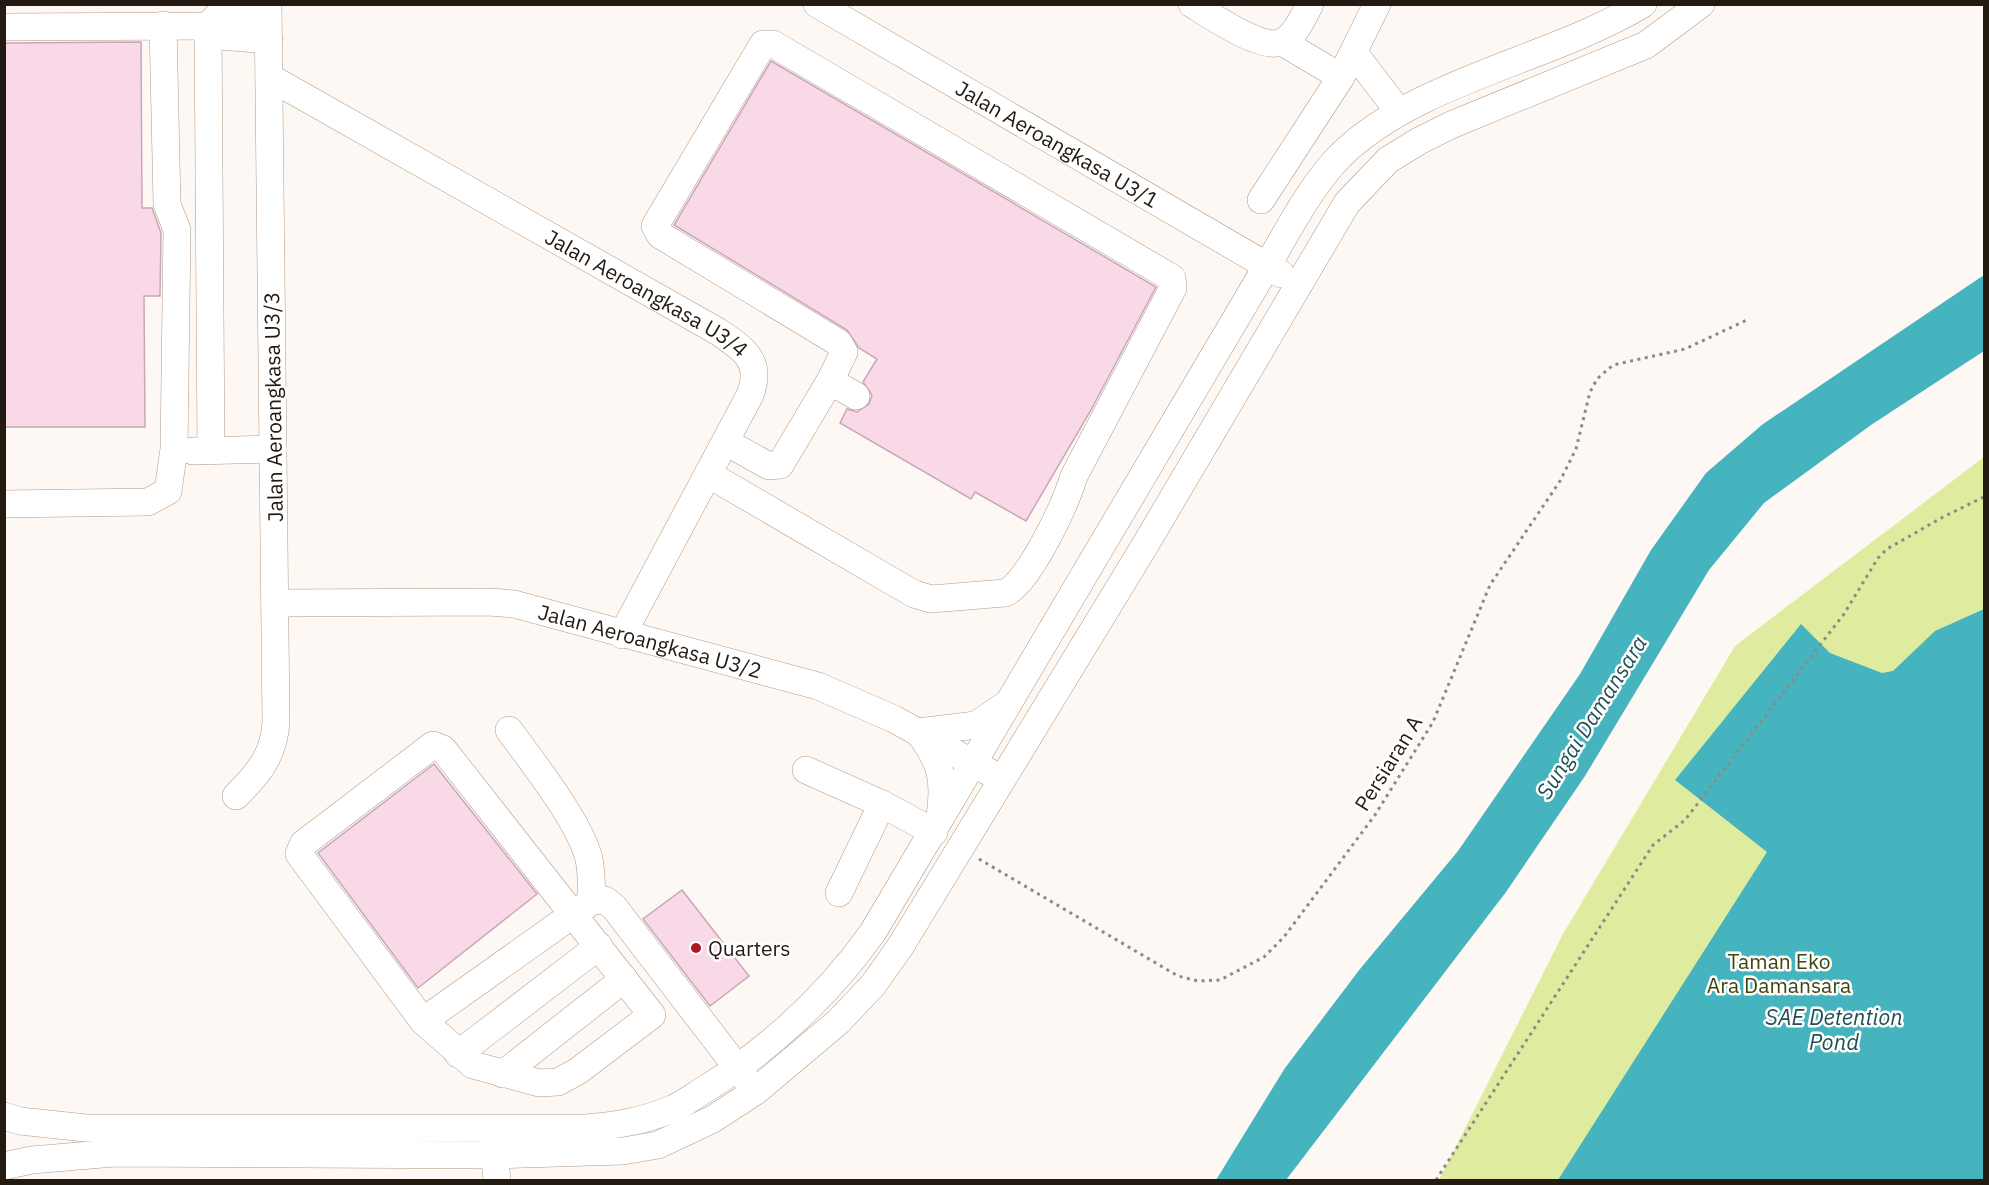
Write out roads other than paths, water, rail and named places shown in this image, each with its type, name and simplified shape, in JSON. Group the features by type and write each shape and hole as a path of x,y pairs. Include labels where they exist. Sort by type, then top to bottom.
{"street":[{"name":"Jalan Aeroangkasa U3/1","path":"818,4 1298,283"},
{"path":"1192,4 1258,41 1272,44 1282,42 1297,27 1310,4"},
{"path":"1261,200 1341,77 1377,4"},
{"path":"4,1116 20,1121 86,1128 274,1126 495,1155 554,1129 628,1124 674,1108 737,1069 818,999 850,964 936,828 1304,204 1340,157 1363,136 1399,112 1439,93 1587,34 1643,4"},
{"path":"4,1166 32,1160 114,1153 495,1155 623,1151 658,1145 713,1119 756,1091 838,1022 873,985 900,947 959,846 1143,547 1347,203 1388,160 1451,125 1646,45 1701,4"},
{"path":"211,451 208,31 218,15 268,20"},
{"name":"Jalan Aeroangkasa U3/3","path":"236,796 258,775 270,755 275,739 268,20"},
{"path":"4,27 163,25 208,31"},
{"path":"4,504 148,502 168,490 174,449 177,230 167,204 163,25"},
{"path":"708,474 914,594 931,599 1005,592 1013,589 1024,576 1060,486 1074,476 1173,288 1172,278 768,42 759,47 654,226 660,235 839,343 844,352 830,381 780,465 769,465 726,442"},
{"path":"1282,42 1341,77"},
{"path":"1354,53 1399,112"},
{"name":"Jalan Aeroangkasa U3/4","path":"269,77 707,325 739,345 755,369 756,381 726,442 622,635"},
{"path":"830,381 856,396"},
{"path":"174,449 211,451 273,449"},
{"name":"Jalan Aeroangkasa U3/2","path":"275,603 490,602 514,604 622,635 818,686 918,732 1000,779"},
{"path":"936,828 944,785 936,756 918,732 976,725 1010,701"},
{"path":"509,730 545,779 584,843 590,861 583,907"},
{"path":"652,1015 599,946 583,907 443,749 433,745 428,747 303,844 299,854 423,1021 473,1065 539,1083 558,1082 578,1071 680,994"},
{"path":"806,770 936,828"},
{"path":"838,893 882,804"},
{"path":"423,1021 583,907 605,900 614,907 756,1091"},
{"path":"459,1054 599,946"},
{"path":"503,1074 624,979"}],"water":[{"name":"Sungai Damansara","path":"1984,275 1984,351 1871,425 1764,503 1709,570 1585,776 1506,892 1286,1180 1216,1180 1285,1068 1360,969 1458,851 1580,674 1651,550 1706,473 1763,424"},
{"name":"SAE Detention Pond","path":"1984,609 1984,1180 1558,1180 1767,852 1675,780 1801,624 1830,653 1882,673 1893,671 1935,631"}],"place":[{"name":"Quarters","path":"696,948"}],"park label":[{"name":"Taman Eko Ara Damansara","path":"1779,973"}]}
